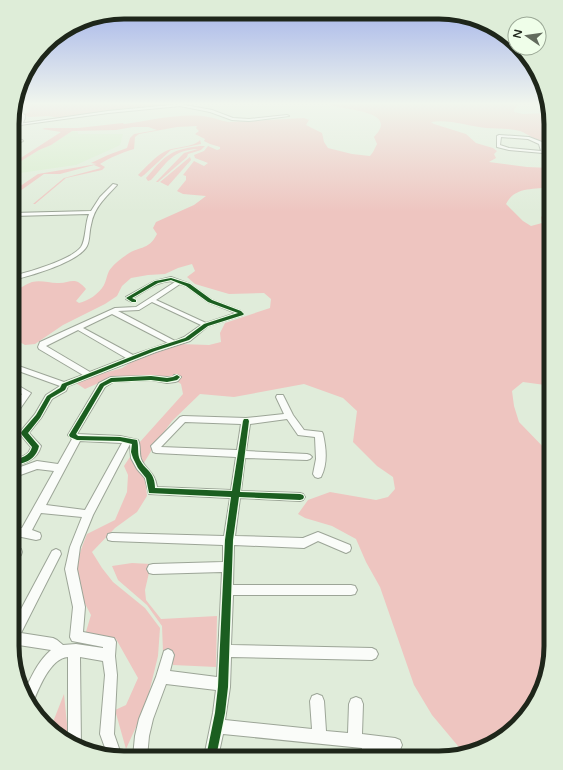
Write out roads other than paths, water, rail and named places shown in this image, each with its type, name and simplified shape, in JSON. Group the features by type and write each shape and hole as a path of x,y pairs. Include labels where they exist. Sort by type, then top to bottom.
{"street":[{"path":"498,140 498,146 509,149 543,152 541,144 533,140"},
{"path":"19,276 54,265 77,254 85,242 92,212 98,202 115,185"},
{"path":"19,214 92,212"},
{"path":"19,461 31,456 36,446 24,434 38,416 49,397 63,389 64,386 132,358 187,339 206,325 241,314 210,301 188,285 171,279 157,282 128,298 134,301"},
{"path":"90,375 42,347 43,344 112,311 137,309 180,282"},
{"path":"152,300 206,325"},
{"path":"112,311 174,343"},
{"path":"77,327 132,358"},
{"path":"19,369 64,386"},
{"path":"176,377 175,379 167,380 151,378 112,380 102,385 72,436 77,438 128,440 135,442 135,457 138,464 149,473 152,491 300,497"},
{"path":"19,388 27,393 19,404"},
{"path":"280,397 289,416 301,434 319,434 322,452 321,466 318,474"},
{"path":"289,416 246,421 183,419 156,446 156,450 308,457"},
{"path":"211,751 217,726 223,684 229,540 246,421"},
{"path":"25,533 77,438"},
{"path":"113,750 107,734 111,675 109,656 110,642 76,637 79,607 71,569 75,547 88,514 128,440"},
{"path":"19,471 37,465 61,468"},
{"path":"38,508 88,514"},
{"path":"19,532 36,536"},
{"path":"112,537 304,543 318,536 346,548"},
{"path":"19,625 56,554"},
{"path":"153,569 228,567"},
{"path":"227,590 351,590"},
{"path":"19,639 53,644 60,651"},
{"path":"74,650 75,738"},
{"path":"30,693 41,669 50,658 60,651 86,650 109,656"},
{"path":"224,651 372,654"},
{"path":"141,751 146,719 162,677 168,655"},
{"path":"162,677 223,684"},
{"path":"317,701 320,737"},
{"path":"356,704 362,742 365,751"},
{"path":"217,726 395,745"}]}
